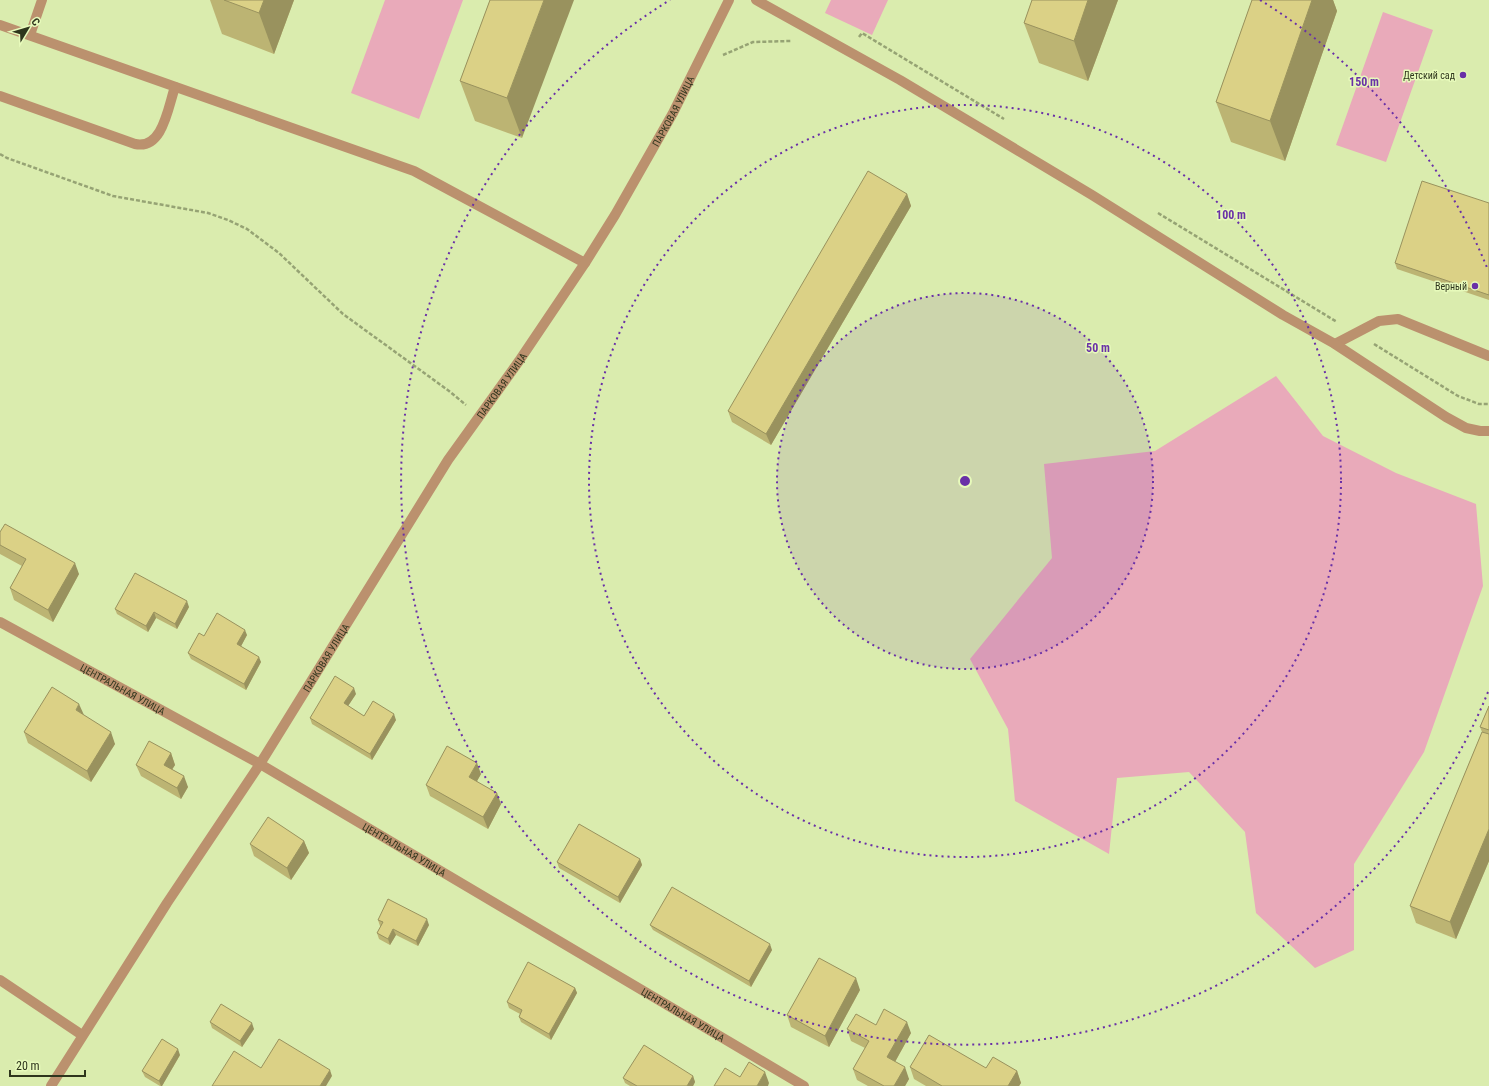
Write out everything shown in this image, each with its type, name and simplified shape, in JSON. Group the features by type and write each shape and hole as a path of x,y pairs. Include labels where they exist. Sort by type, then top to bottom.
{"street":[{"path":"30,35 42,0"},
{"name":"ПАРКОВАЯ УЛИЦА","path":"51,1086 167,903 260,764 448,460 523,355 585,263 615,215 673,113 729,0"},
{"path":"756,0 847,52 900,80 1092,195 1284,316 1335,344 1459,425 1472,430 1489,431"},
{"path":"0,25 414,171 585,263"},
{"path":"0,96 135,144 143,145 151,142 158,134 174,87"},
{"path":"1335,344 1379,321 1398,319 1489,356"},
{"name":"ЦЕНТРАЛЬНАЯ УЛИЦА","path":"0,622 260,764 804,1086"},
{"path":"0,980 82,1035"}],"path":[{"path":"847,52 862,33 1010,123"},
{"path":"719,57 753,42 793,41"},
{"path":"0,154 7,158 113,196 208,213 247,229 279,253 343,314 449,391 480,417"},
{"path":"1153,210 1343,326"},
{"path":"1370,342 1458,396 1480,404 1489,404"}],"shaded area":[{"path":"385,0 463,0 419,119 351,93"},
{"path":"831,0 888,0 872,35 825,13"},
{"path":"1383,12 1433,30 1386,162 1336,145"},
{"path":"1276,376 1323,436 1396,473 1476,504 1483,586 1424,752 1354,864 1354,950 1315,968 1256,913 1245,832 1189,772 1117,778 1109,854 1015,801 1008,729 970,659 1052,558 1044,464 1155,451"}],"building":[{"path":"224,0 264,0 259,13"},
{"path":"490,0 544,0 507,98 460,81"},
{"path":"1032,0 1088,0 1074,41 1024,23"},
{"path":"1252,0 1312,0 1270,121 1216,102"},
{"path":"868,171 907,194 766,434 728,411"},
{"path":"1422,181 1489,203 1489,295 1395,263"},
{"path":"5,524 75,563 48,610 10,588 26,559 0,545 0,532"},
{"path":"135,573 187,601 175,624 154,612 146,626 115,609"},
{"path":"217,613 245,630 237,644 259,657 244,684 188,653 199,633 204,636"},
{"path":"335,676 354,688 344,703 364,716 373,701 394,714 370,754 310,718"},
{"path":"52,687 79,704 76,710 111,732 87,771 24,732"},
{"path":"1489,706 1489,730 1480,727"},
{"path":"1482,732 1489,734 1489,829 1450,922 1410,906"},
{"path":"149,741 171,753 164,765 184,776 177,788 136,765"},
{"path":"447,746 477,763 469,777 497,793 483,817 426,785"},
{"path":"268,817 304,841 287,868 250,844"},
{"path":"579,824 640,859 618,897 557,862"},
{"path":"672,887 770,944 749,981 650,925"},
{"path":"388,899 427,919 416,941 393,929 388,939 377,933 383,922 378,920"},
{"path":"819,958 856,978 825,1036 787,1015"},
{"path":"528,962 575,988 549,1034 519,1017 522,1010 507,1002"},
{"path":"221,1004 252,1023 240,1041 210,1022"},
{"path":"884,1009 907,1022 887,1057 905,1067 894,1086 884,1086 853,1069 869,1041 847,1029 856,1014 876,1025"},
{"path":"929,1035 986,1068 993,1057 1017,1071 1008,1086 942,1086 910,1067"},
{"path":"162,1039 178,1049 159,1081 142,1071"},
{"path":"279,1039 330,1070 320,1086 212,1086 234,1051 261,1068"},
{"path":"644,1045 693,1076 687,1086 637,1086 623,1078"},
{"path":"749,1062 765,1072 757,1086 714,1086 725,1068 740,1077"}],"place":[{"name":"Детский сад","path":"1463,75"},
{"name":"Верный","path":"1475,286"}]}
